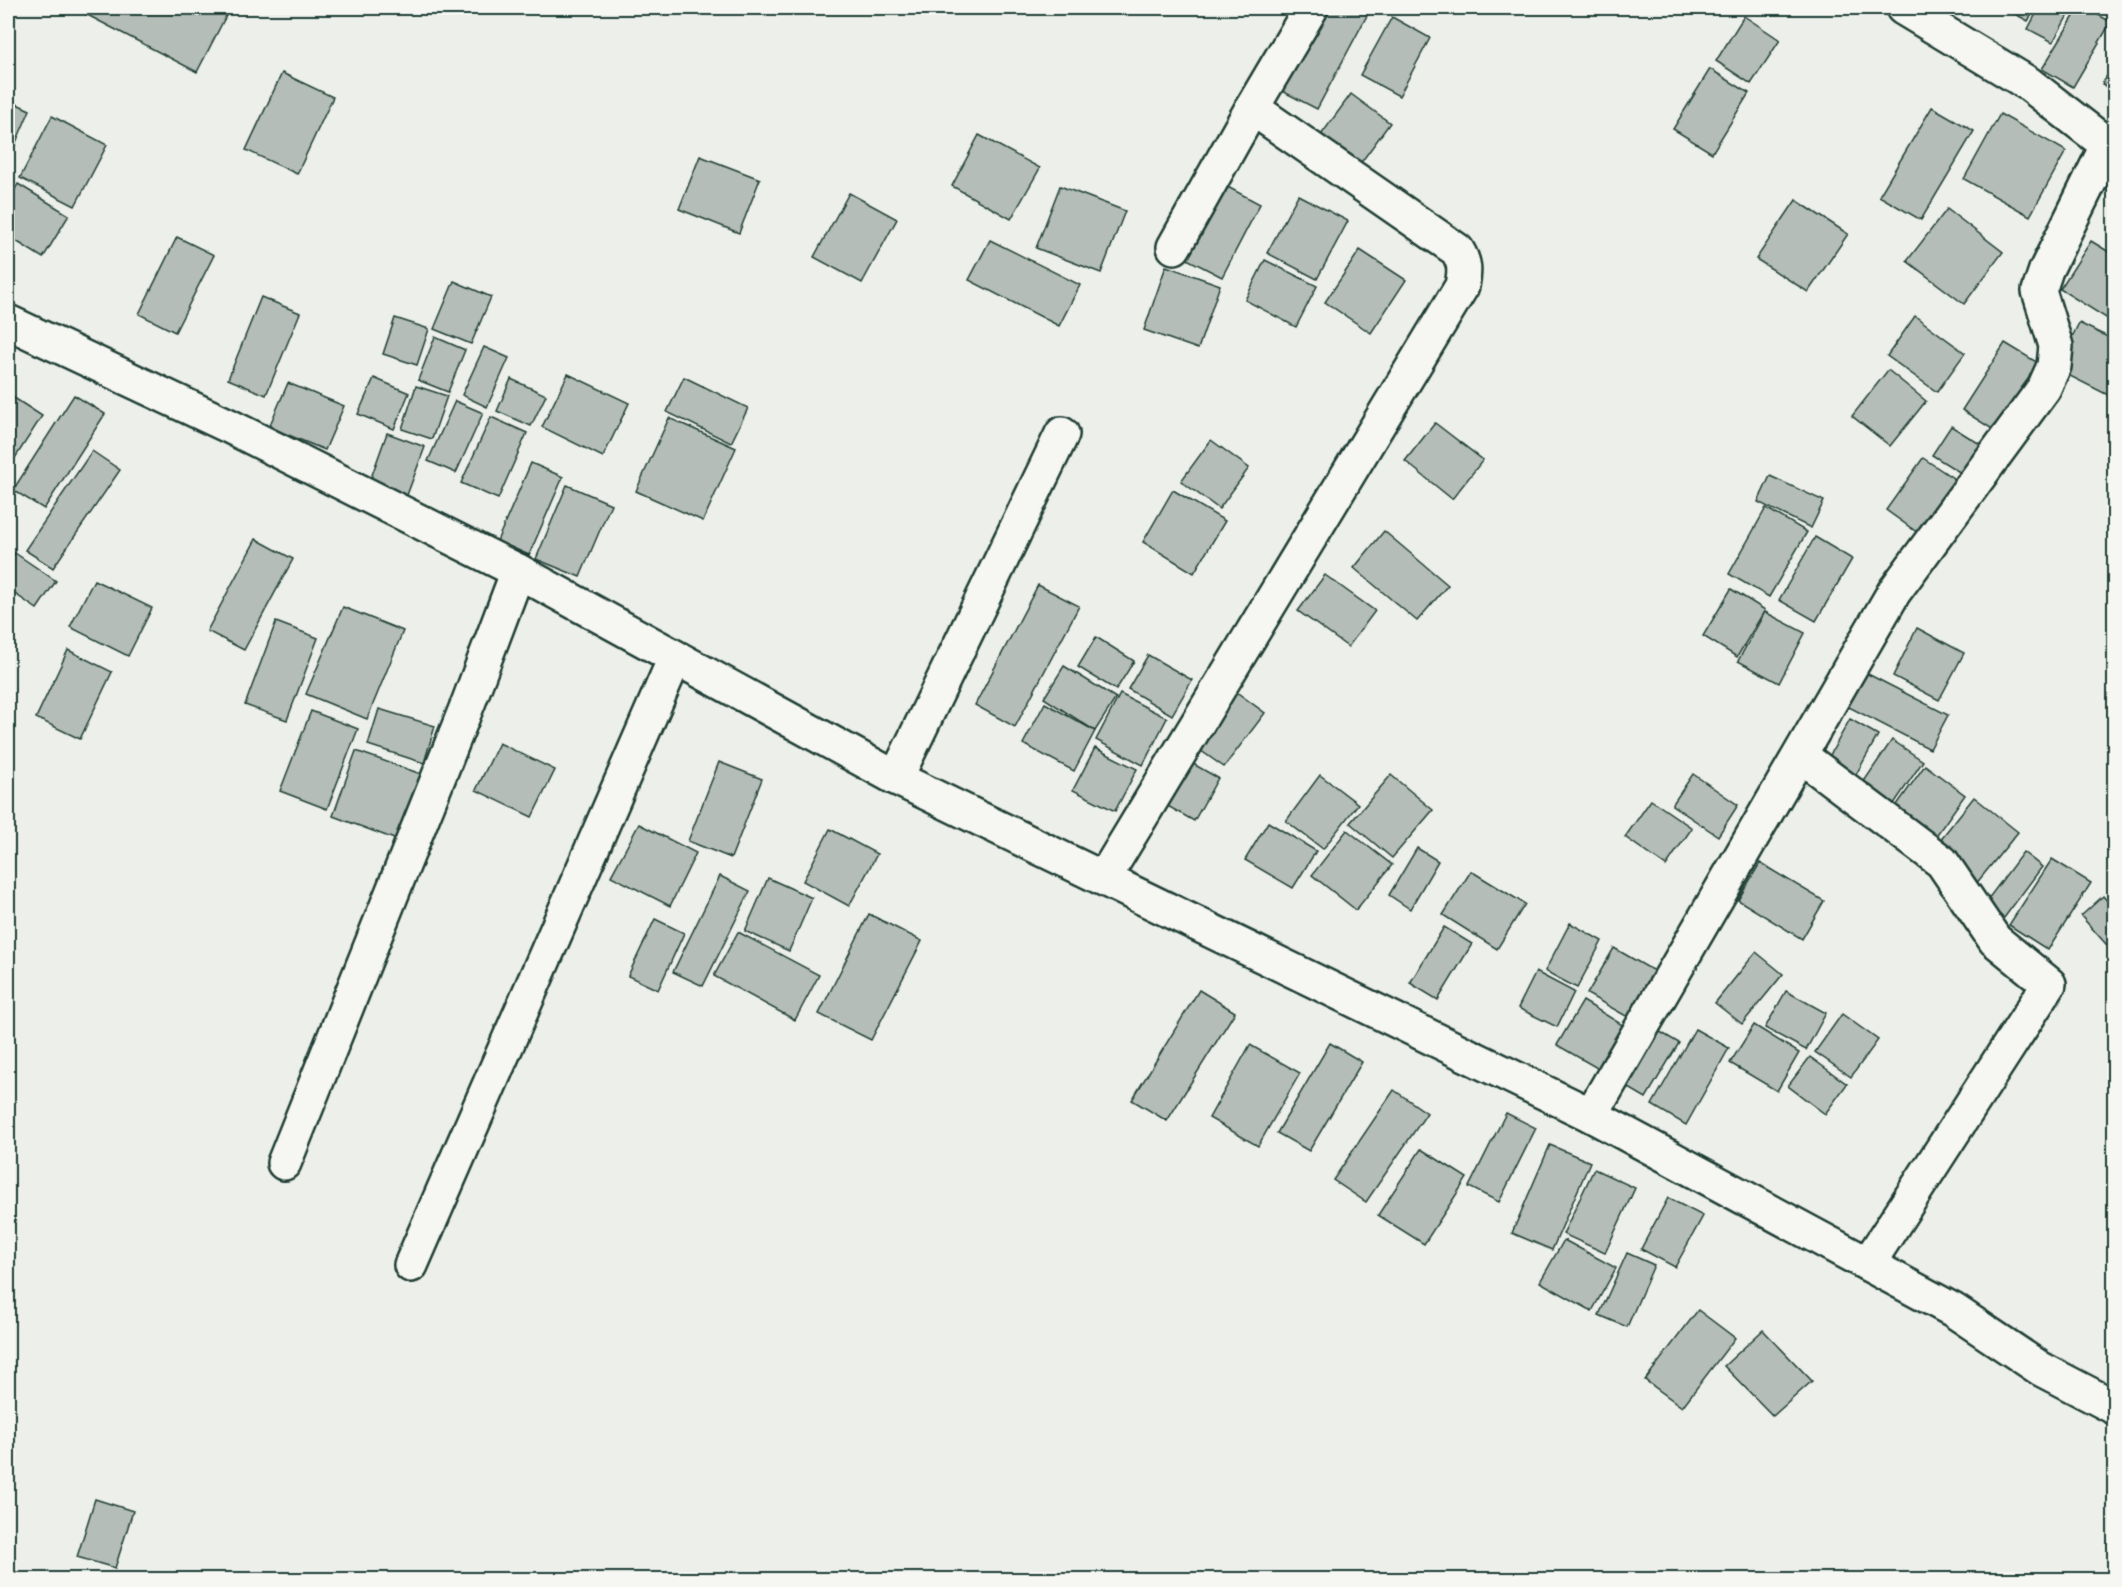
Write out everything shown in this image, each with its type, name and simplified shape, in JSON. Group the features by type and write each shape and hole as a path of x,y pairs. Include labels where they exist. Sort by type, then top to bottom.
{"street":[{"path":"1174,247 1311,8"},
{"path":"1591,1115 1894,592 2044,388 2054,366 2056,346 2039,291 2046,270 2111,148 2029,84 1903,8"},
{"path":"1104,878 1462,286 1465,262 1457,250 1252,108"},
{"path":"8,322 229,426 518,572 896,778 1591,1115 1953,1310 2041,1369 2115,1407"},
{"path":"896,778 1062,434"},
{"path":"284,1163 518,572"},
{"path":"411,1264 675,658"},
{"path":"1801,756 1942,862 1995,940 2049,984 1868,1263"}],"building":[{"path":"74,8 230,8 197,72"},
{"path":"1324,8 1371,8 1317,109 1280,90"},
{"path":"2004,8 2036,8 2028,21"},
{"path":"2039,8 2072,8 2053,42 2028,29"},
{"path":"2079,8 2086,8 2111,22 2073,87 2042,69"},
{"path":"1744,16 1780,40 1751,84 1716,61"},
{"path":"1392,17 1430,38 1399,96 1360,75"},
{"path":"2114,64 2114,92 2102,84"},
{"path":"1710,69 1749,93 1712,153 1673,129"},
{"path":"282,73 333,97 297,174 246,150"},
{"path":"1351,94 1390,123 1357,168 1318,139"},
{"path":"8,100 30,110 8,161"},
{"path":"1932,107 1974,131 1921,220 1879,196"},
{"path":"2000,114 2066,151 2030,216 1964,179"},
{"path":"52,116 107,145 75,206 20,178"},
{"path":"979,135 1040,168 1011,219 952,186"},
{"path":"700,156 760,179 739,233 679,209"},
{"path":"18,184 69,215 43,258 8,236 8,202"},
{"path":"1222,184 1260,204 1222,277 1183,257"},
{"path":"1060,186 1125,211 1101,273 1036,248"},
{"path":"849,193 897,219 862,283 814,257"},
{"path":"1298,195 1348,221 1317,279 1267,253"},
{"path":"1796,200 1848,234 1808,292 1756,259"},
{"path":"1947,209 2003,252 1964,304 1907,261"},
{"path":"177,237 214,255 175,332 139,314"},
{"path":"990,240 1080,285 1059,326 969,280"},
{"path":"2091,241 2114,255 2114,323 2060,289"},
{"path":"1360,250 1406,280 1371,333 1325,302"},
{"path":"1265,260 1317,286 1296,327 1245,300"},
{"path":"1166,266 1220,285 1198,349 1144,330"},
{"path":"454,281 491,297 471,344 434,329"},
{"path":"261,297 300,313 266,395 228,379"},
{"path":"1915,316 1965,353 1937,392 1887,356"},
{"path":"395,318 429,329 417,365 383,354"},
{"path":"2079,323 2114,340 2114,398 2056,369"},
{"path":"435,337 465,350 448,392 418,380"},
{"path":"2005,343 2048,369 2005,437 1962,410"},
{"path":"484,347 509,358 487,407 462,395"},
{"path":"1888,370 1926,401 1890,446 1852,416"},
{"path":"568,374 629,403 603,457 542,427"},
{"path":"684,377 748,408 731,443 667,412"},
{"path":"374,378 409,393 394,429 358,414"},
{"path":"511,379 546,395 531,426 497,411"},
{"path":"288,383 344,406 325,450 269,427"},
{"path":"416,386 447,396 432,439 402,429"},
{"path":"8,394 42,416 8,469"},
{"path":"74,395 105,414 44,509 13,490"},
{"path":"455,401 483,413 456,473 428,461"},
{"path":"491,417 527,433 498,499 461,483"},
{"path":"669,418 736,448 703,521 636,491"},
{"path":"1435,423 1483,460 1452,499 1405,461"},
{"path":"1951,426 1988,449 1969,478 1932,455"},
{"path":"387,433 425,447 404,503 367,489"},
{"path":"1211,440 1249,468 1219,509 1181,481"},
{"path":"92,451 120,470 53,568 25,550"},
{"path":"1923,458 1962,484 1925,538 1886,510"},
{"path":"531,463 563,477 529,555 497,541"},
{"path":"1770,476 1824,501 1811,528 1758,502"},
{"path":"567,485 611,504 580,577 536,559"},
{"path":"1173,490 1225,521 1194,573 1143,542"},
{"path":"1766,508 1807,532 1769,597 1729,574"},
{"path":"1384,531 1448,585 1417,621 1354,568"},
{"path":"1815,537 1852,559 1816,621 1779,600"},
{"path":"256,539 293,559 244,650 207,631"},
{"path":"15,553 56,581 37,609 8,589 8,564"},
{"path":"1325,575 1375,611 1348,647 1298,611"},
{"path":"94,580 152,608 128,656 70,627"},
{"path":"1038,585 1079,606 1015,727 975,705"},
{"path":"1731,589 1765,610 1737,657 1703,636"},
{"path":"343,607 403,631 367,719 306,694"},
{"path":"1765,612 1805,633 1779,683 1738,661"},
{"path":"276,622 318,638 287,720 245,705"},
{"path":"1917,628 1964,653 1939,700 1893,676"},
{"path":"1096,637 1134,661 1116,690 1078,667"},
{"path":"68,650 112,672 80,739 36,718"},
{"path":"1148,655 1192,680 1172,715 1128,689"},
{"path":"1064,666 1116,698 1095,731 1044,698"},
{"path":"1862,671 1948,715 1930,749 1845,705"},
{"path":"1231,688 1265,713 1224,767 1190,743"},
{"path":"1120,694 1167,718 1143,765 1096,740"},
{"path":"1045,703 1095,731 1074,771 1023,744"},
{"path":"379,709 435,726 424,763 368,745"},
{"path":"311,711 358,729 327,809 280,791"},
{"path":"1850,719 1878,735 1853,780 1825,764"},
{"path":"1892,740 1923,761 1881,823 1850,802"},
{"path":"499,743 555,770 532,817 476,790"},
{"path":"1095,748 1137,769 1115,811 1073,790"},
{"path":"356,751 421,774 397,840 333,816"},
{"path":"1181,757 1218,778 1194,821 1157,800"},
{"path":"719,762 762,779 731,858 688,841"},
{"path":"1925,765 1965,795 1928,847 1887,819"},
{"path":"1693,774 1738,805 1718,836 1672,805"},
{"path":"1320,775 1358,804 1323,849 1286,821"},
{"path":"1391,775 1433,810 1392,858 1350,823"},
{"path":"1974,797 2018,832 1971,890 1928,855"},
{"path":"1651,800 1692,828 1666,866 1625,837"},
{"path":"1268,822 1316,851 1293,888 1245,860"},
{"path":"639,824 696,853 670,906 611,876"},
{"path":"830,829 877,854 849,906 803,881"},
{"path":"1347,830 1392,865 1356,910 1312,875"},
{"path":"1417,848 1438,861 1410,909 1389,895"},
{"path":"2023,852 2042,867 2004,918 1985,903"},
{"path":"2052,859 2091,883 2048,950 2009,925"},
{"path":"1760,863 1824,901 1802,939 1738,900"},
{"path":"1471,871 1525,904 1497,949 1443,915"},
{"path":"720,876 750,891 703,986 673,972"},
{"path":"768,878 812,898 789,951 745,931"},
{"path":"2103,896 2114,909 2114,953 2081,916"},
{"path":"869,914 922,941 871,1040 819,1014"},
{"path":"655,919 684,933 658,990 628,976"},
{"path":"1570,923 1602,941 1577,988 1545,971"},
{"path":"1444,927 1472,944 1438,1000 1410,983"},
{"path":"738,932 819,975 795,1020 714,976"},
{"path":"1614,948 1661,975 1635,1021 1587,994"},
{"path":"1756,952 1783,974 1742,1024 1715,1003"},
{"path":"1536,972 1574,992 1557,1027 1518,1008"},
{"path":"1199,990 1235,1012 1167,1121 1132,1100"},
{"path":"1786,991 1826,1013 1806,1050 1765,1028"},
{"path":"1583,1001 1629,1029 1604,1072 1557,1045"},
{"path":"1842,1014 1878,1040 1851,1077 1815,1052"},
{"path":"1754,1025 1799,1053 1777,1091 1730,1063"},
{"path":"1650,1026 1679,1043 1646,1098 1617,1081"},
{"path":"1695,1029 1729,1048 1686,1125 1652,1105"},
{"path":"1330,1043 1362,1062 1309,1151 1277,1133"},
{"path":"1250,1045 1300,1073 1258,1146 1209,1118"},
{"path":"1810,1057 1847,1084 1825,1114 1788,1086"},
{"path":"1394,1090 1427,1113 1366,1202 1333,1180"},
{"path":"1506,1113 1536,1128 1499,1202 1469,1187"},
{"path":"1550,1145 1590,1162 1552,1250 1512,1233"},
{"path":"1421,1149 1467,1178 1424,1244 1378,1215"},
{"path":"1594,1169 1635,1188 1605,1253 1563,1234"},
{"path":"1668,1198 1703,1216 1675,1267 1641,1249"},
{"path":"1564,1240 1616,1268 1592,1311 1540,1282"},
{"path":"1627,1253 1654,1265 1627,1327 1599,1315"},
{"path":"1698,1310 1735,1338 1682,1407 1645,1380"},
{"path":"1763,1330 1812,1381 1773,1416 1724,1366"},
{"path":"95,1499 133,1511 115,1568 77,1557"}]}
